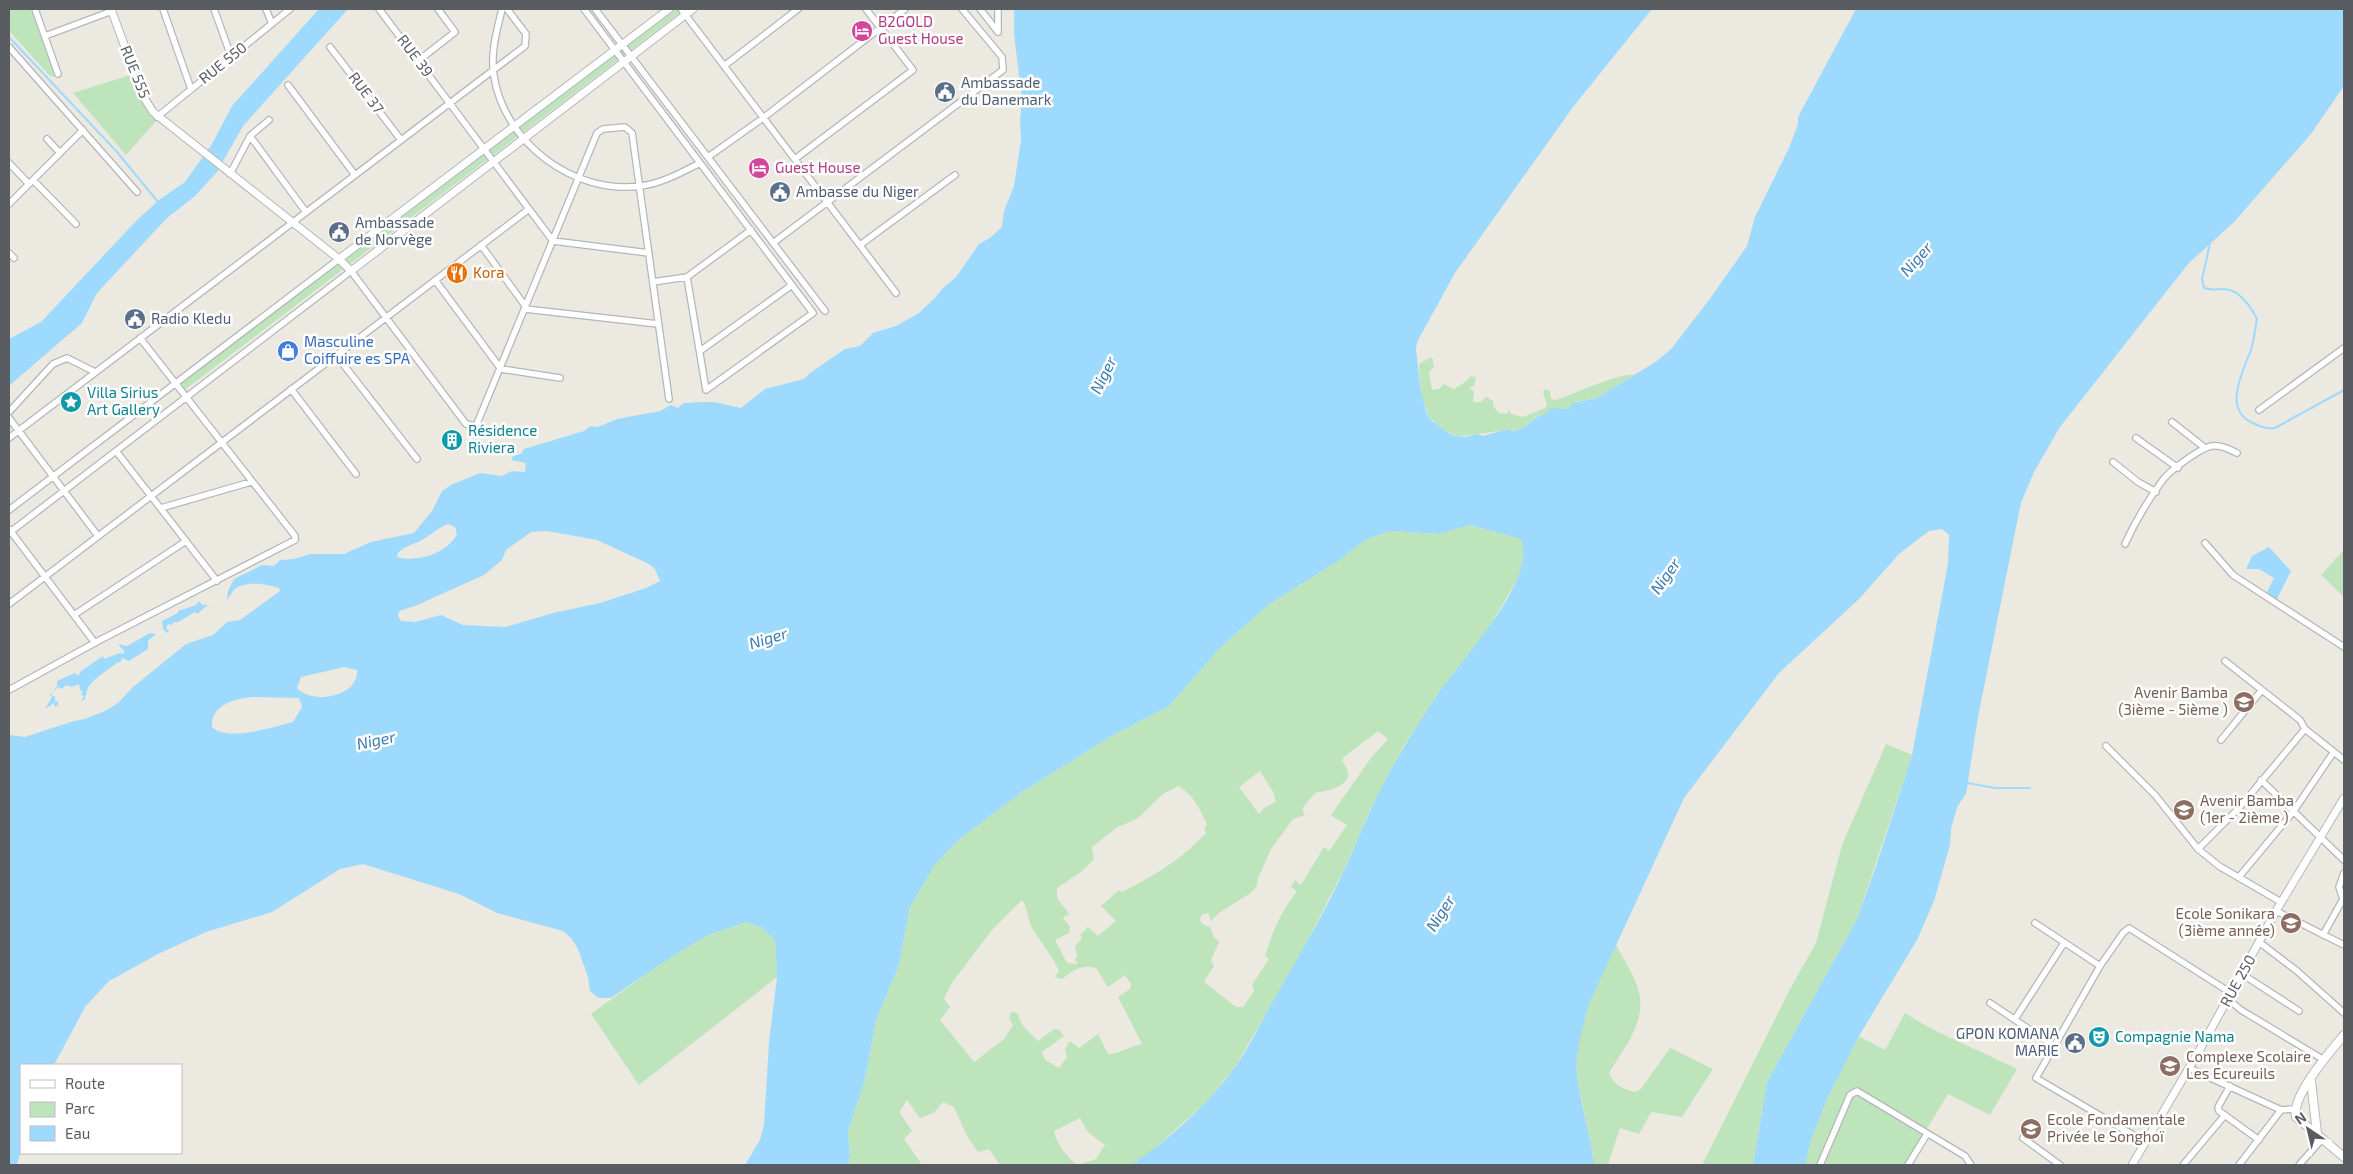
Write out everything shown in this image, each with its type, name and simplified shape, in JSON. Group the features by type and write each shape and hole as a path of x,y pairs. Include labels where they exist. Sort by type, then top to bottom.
{"main road":[{"path":"2344,1035 2303,1089 2294,1109 2296,1117 2344,1157"},
{"path":"2312,1076 2320,1136"}],"street":[{"path":"35,9 58,74"},
{"path":"163,9 191,89"},
{"path":"214,9 231,56"},
{"path":"266,9 272,24"},
{"name":"RUE 550","path":"157,117 290,9"},
{"name":"RUE 39","path":"380,9 553,241"},
{"path":"418,61 454,32 438,9"},
{"path":"502,9 495,38 494,77 506,113 523,139 537,153 565,172 599,184 640,186 680,173 700,163"},
{"path":"9,438 525,46 526,34 507,9"},
{"path":"584,9 813,313 706,390 687,278"},
{"path":"595,9 825,311"},
{"path":"9,510 669,9"},
{"path":"95,643 9,531 64,491 624,62 683,12 693,9"},
{"path":"724,66 798,9"},
{"path":"795,159 913,70 866,9"},
{"path":"708,157 764,118 905,9"},
{"path":"773,243 1003,70 1002,57 962,9"},
{"path":"980,9 998,32 998,9"},
{"path":"45,36 111,10"},
{"name":"RUE 555","path":"111,10 143,96 157,117 339,259 351,271"},
{"path":"683,12 896,293"},
{"path":"9,47 137,192"},
{"name":"RUE 37","path":"330,47 401,140"},
{"path":"288,85 355,175"},
{"path":"230,174 250,136 269,120"},
{"path":"351,271 469,426 476,426 479,423 597,134 603,129 625,127 632,133 669,399"},
{"path":"9,204 83,130"},
{"path":"250,136 306,212"},
{"path":"46,139 60,153"},
{"path":"9,163 76,224"},
{"path":"860,245 954,174"},
{"path":"9,604 529,209"},
{"path":"653,282 687,278 751,230"},
{"path":"553,241 649,253"},
{"path":"481,245 525,308 658,324"},
{"path":"9,253 14,258"},
{"path":"435,280 501,369 560,378"},
{"path":"700,351 792,285"},
{"path":"9,690 95,643 295,540 295,536 140,338"},
{"path":"2259,410 2344,348"},
{"path":"336,355 417,459"},
{"path":"9,412 53,364 62,359 67,358 95,372"},
{"path":"291,389 356,474"},
{"path":"9,418 98,536"},
{"path":"2172,422 2205,448"},
{"path":"2136,438 2178,468"},
{"path":"2125,544 2135,521 2162,481 2178,468 2205,448 2221,446 2237,453"},
{"path":"116,451 217,581"},
{"path":"2112,462 2138,482 2156,492"},
{"path":"161,508 251,482"},
{"path":"74,615 186,541"},
{"path":"2205,543 2233,576 2344,648"},
{"path":"2225,660 2261,691 2300,720 2305,728 2344,760"},
{"path":"2221,740 2261,691"},
{"path":"2198,850 2240,807 2305,728"},
{"path":"2106,746 2155,795 2198,850 2219,866 2281,902"},
{"path":"2240,877 2293,812 2334,753"},
{"path":"2262,780 2344,860"},
{"name":"RUE 250","path":"2132,1165 2189,1068 2281,902 2344,798"},
{"path":"2323,935 2343,899 2340,887 2344,873"},
{"path":"2276,911 2344,945"},
{"path":"2035,923 2100,966"},
{"path":"2145,1142 2036,1078 2100,966 2123,933 2129,928 2229,996 2241,1010 2324,1060"},
{"path":"2015,1019 2064,942"},
{"path":"2259,942 2297,971 2344,1013"},
{"path":"2242,974 2298,1011"},
{"path":"1990,1003 2054,1046"},
{"path":"2189,1068 2281,1110 2294,1109"},
{"path":"2230,1086 2218,1108 2225,1116 2259,1140"},
{"path":"1820,1165 1850,1095 1857,1091 1966,1156 1970,1163 1976,1165"},
{"path":"2239,1165 2281,1110"},
{"path":"2183,1165 2225,1116"},
{"path":"1908,1165 1927,1134"},
{"path":"2299,1165 2320,1136"},
{"path":"2023,1138 2060,1165"}],"green space":[{"path":"9,9 31,9 55,77 50,76 9,31"},
{"path":"675,9 685,9 182,392 177,386"},
{"path":"130,75 157,120 126,155 73,93"},
{"path":"1432,357 1434,366 1429,372 1432,390 1439,389 1444,384 1454,389 1468,380 1470,376 1476,377 1474,386 1469,388 1474,392 1473,402 1481,402 1486,397 1493,401 1493,406 1499,413 1507,414 1509,410 1511,414 1523,417 1545,408 1547,405 1543,392 1545,389 1550,391 1551,399 1555,400 1608,380 1634,375 1597,398 1576,402 1568,409 1550,409 1547,413 1537,416 1520,430 1511,431 1507,429 1456,436 1438,425 1426,410 1419,364"},
{"path":"1470,525 1521,539 1525,549 1522,571 1486,633 1438,694 1403,747 1367,817 1346,866 1300,955 1235,1067 1208,1100 1150,1153 1131,1165 1077,1165 1000,1165 989,1149 978,1152 967,1136 954,1107 943,1102 934,1113 920,1118 907,1100 899,1112 912,1131 904,1139 922,1165 848,1165 850,1157 848,1131 865,1079 876,1021 899,965 910,907 934,866 957,841 1022,792 1115,734 1168,707 1220,648 1268,605 1338,561 1367,539 1390,531 1440,534","holes":["1378,731 1388,739 1371,758 1331,815 1347,825 1329,851 1324,847 1301,885 1295,880 1291,887 1297,891 1274,930 1265,956 1269,959 1252,985 1254,991 1243,1007 1236,1007 1204,982 1214,966 1211,960 1219,942 1214,937 1210,927 1200,921 1201,915 1208,913 1211,921 1219,913 1252,892 1257,885 1258,878 1271,849 1293,819 1305,815 1302,809 1315,793 1336,788 1346,780 1348,775 1342,761 1344,757","1260,771 1273,792 1276,802 1265,807 1259,814 1239,787","1178,786 1188,793 1196,802 1207,824 1204,829 1206,833 1167,866 1122,892 1119,890 1101,906 1116,921 1098,936 1088,927 1080,935 1082,939 1075,946 1077,956 1075,960 1078,964 1067,963 1055,940 1069,933 1070,927 1063,918 1069,914 1057,898 1057,888 1081,872 1094,859 1092,847 1116,828 1138,818 1163,794","1022,900 1029,922 1059,971 1055,977 1062,979 1078,969 1091,967 1096,968 1108,987 1125,975 1131,984 1130,989 1118,997 1142,1044 1117,1053 1108,1054 1098,1034 1079,1048 1070,1041 1065,1049 1067,1057 1059,1068 1045,1060 1042,1052 1064,1036 1059,1030 1054,1029 1038,1041 1023,1026 1017,1013 1011,1012 1009,1019 1013,1025 1004,1039 974,1062 940,1020 950,1007 944,999 951,984 992,930","1080,1118 1088,1132 1105,1145 1096,1159 1077,1165 1066,1154 1054,1131"]},
{"path":"2344,550 2344,597 2321,575"},
{"path":"1886,744 1912,755 1857,919 1767,1082 1753,1165 1702,1165 1790,989 1816,943 1842,845"},
{"path":"747,922 762,928 775,940 777,977 639,1085 591,1014 671,956 708,935"},
{"path":"1615,943 1635,980 1640,1003 1637,1025 1609,1073 1613,1081 1630,1091 1635,1092 1641,1089 1670,1048 1713,1069 1682,1117 1651,1112 1639,1134 1620,1128 1608,1165 1594,1165 1577,1075 1576,1058 1578,1041 1587,1007"},
{"path":"1905,1013 1930,1028 2017,1069 1990,1115 1948,1094 1905,1165 1805,1165 1812,1133 1835,1082 1859,1036 1885,1050"}],"water":[{"path":"319,9 348,9 243,126 217,172 195,196 166,219 97,293 82,323 9,386 9,339 41,322 137,220 159,200 185,182 212,144 232,106"},
{"name":"Niger","path":"1014,9 1652,9 1573,107 1455,273 1417,342 1416,350 1421,390 1426,412 1432,421 1452,435 1465,437 1477,434 1483,436 1507,429 1511,431 1520,430 1538,416 1547,413 1550,408 1568,409 1573,403 1597,398 1657,361 1671,349 1747,246 1755,217 1789,148 1798,124 1798,117 1856,9 2344,9 2344,86 2311,134 2234,222 2188,264 2060,427 2034,472 2021,503 1978,717 1966,794 1957,807 1951,829 1950,845 1934,901 1917,940 1859,1036 1827,1099 1811,1140 1805,1165 1753,1165 1767,1082 1857,919 1912,755 1948,564 1949,535 1942,529 1929,531 1899,554 1859,599 1779,673 1684,798 1588,1006 1578,1048 1577,1074 1594,1165 1131,1165 1159,1145 1200,1108 1225,1081 1241,1059 1330,899 1374,802 1399,756 1436,697 1494,621 1508,598 1518,576 1523,556 1521,539 1470,525 1440,534 1390,531 1367,539 1338,561 1268,605 1220,648 1168,707 1115,734 1022,792 957,841 934,866 910,907 899,965 876,1021 865,1079 848,1131 850,1157 848,1165 745,1165 760,1140 764,1125 769,1042 777,977 775,940 762,928 747,922 708,935 671,957 611,998 599,998 590,991 588,977 578,949 572,939 563,931 497,913 459,894 363,864 340,869 272,912 206,932 158,954 109,981 85,1007 55,1064 20,1064 20,1154 17,1165 9,1165 9,735 25,737 85,719 105,711 118,703 132,688 186,644 213,635 227,622 240,620 280,591 279,588 268,585 249,584 238,587 227,600 228,591 234,579 262,565 274,566 280,560 294,559 310,554 344,554 371,542 414,533 432,511 442,491 451,485 480,473 502,476 512,471 525,472 526,463 511,460 513,456 521,454 524,449 584,431 591,426 598,427 617,419 660,411 671,405 678,408 684,403 714,402 741,408 765,389 804,379 845,349 860,346 873,333 896,326 919,313 956,277 979,244 990,238 1002,227 1004,211 1014,186 1021,140 1022,100 1014,34","holes":["448,524 455,527 457,534 447,546 431,555 414,559 397,557 398,553 403,549","547,531 597,540 649,564 655,569 660,581 646,588 600,603 553,613 505,627 463,625 441,615 415,622 401,621 398,616 399,611 415,606 484,575 502,560 506,550 531,532","344,667 357,670 356,679 351,687 343,692 323,697 304,693 297,688 301,677","253,697 299,698 302,707 293,722 263,730 229,733 212,727 212,719 215,713 225,704"]},
{"path":"2269,547 2291,571 2276,601 2267,592 2274,578 2259,569 2246,569 2252,556"},
{"path":"199,601 203,606 205,604 207,606 213,605 205,607 197,614 195,612 178,622 174,622 172,625 168,624 166,628 169,631 167,633 163,629 162,621 178,613 178,611 196,605"},
{"path":"150,633 156,634 148,641 148,649 129,661 122,658 120,663 118,662 99,676 89,686 84,700 81,701 84,696 81,695 83,691 80,690 79,684 72,687 66,685 62,689 59,687 54,690 51,695 55,697 55,702 58,701 58,705 55,707 54,703 45,709 52,697 50,695 57,686 57,681 75,673 78,676 81,671 103,656 104,659 120,653 123,654 125,652 118,644 127,646"}],"waterway":[{"path":"9,37 117,152 158,202"},
{"path":"2210,244 2202,279 2204,288 2212,290 2224,289 2235,292 2248,304 2257,319 2251,350 2237,390 2238,409 2244,417 2261,427 2275,428 2344,390"},
{"path":"1967,783 1995,788 2030,788"}],"place":[{"name":"B2GOLD Guest House","path":"862,31"},
{"name":"Ambassade du Danemark","path":"945,92"},
{"name":"Guest House","path":"759,168"},
{"name":"Ambasse du Niger","path":"780,192"},
{"name":"Ambassade de Norvège","path":"339,232"},
{"name":"Kora","path":"457,273"},
{"name":"Radio Kledu","path":"135,319"},
{"name":"Masculine Coiffuire es SPA","path":"288,351"},
{"name":"Villa Sirius Art Gallery","path":"71,402"},
{"name":"Résidence Riviera","path":"452,440"},
{"name":"Avenir Bamba (3ième - 5ième )","path":"2244,702"},
{"name":"Avenir Bamba (1er - 2ième )","path":"2184,810"},
{"name":"Ecole Sonikara (3ième année)","path":"2291,923"},
{"name":"Compagnie Nama","path":"2099,1037"},
{"name":"GPON KOMANA MARIE","path":"2075,1043"},
{"name":"Complexe Scolaire Les Ecureuils","path":"2170,1066"},
{"name":"Ecole Fondamentale Privée le Songhoï","path":"2031,1129"}]}
